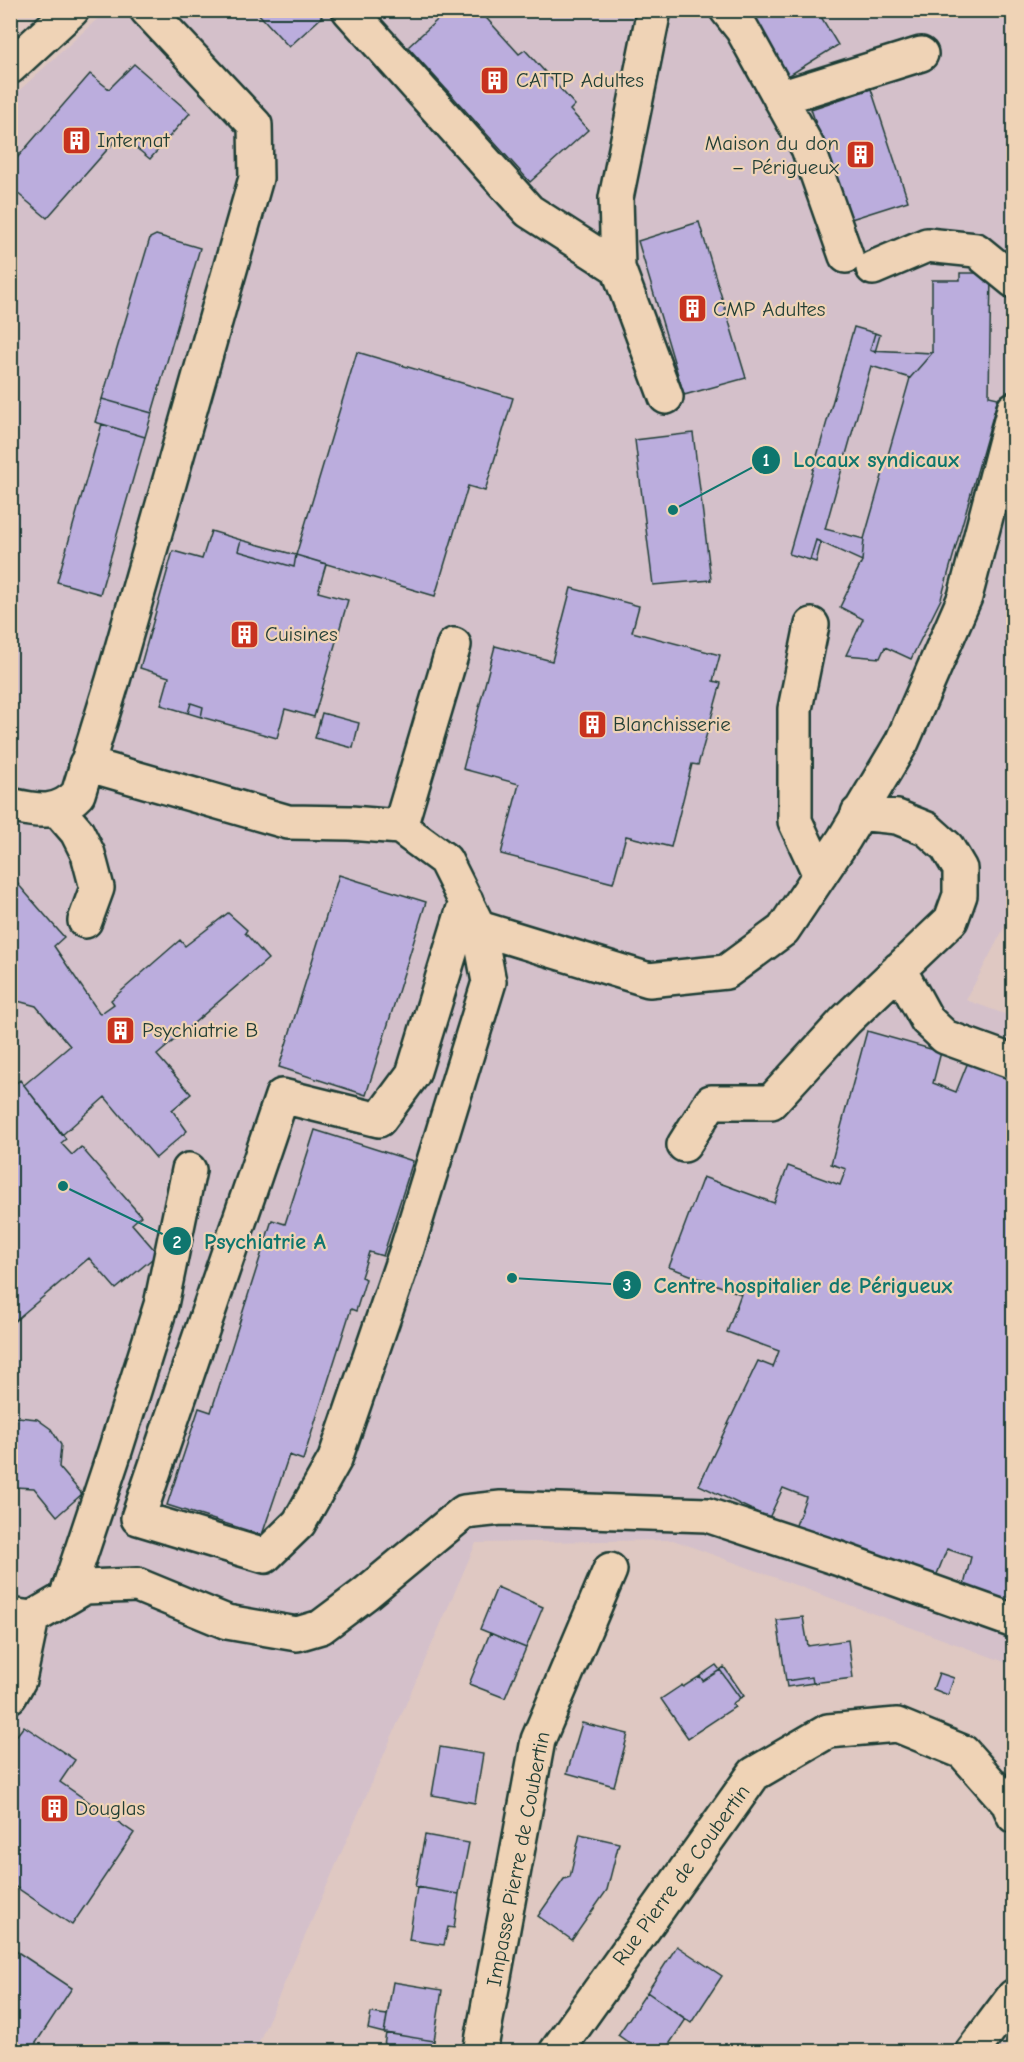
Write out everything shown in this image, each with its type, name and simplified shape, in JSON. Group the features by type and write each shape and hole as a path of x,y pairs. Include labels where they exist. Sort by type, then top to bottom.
{"street":[{"path":"10,67 72,10"},
{"path":"10,805 44,811 57,810 69,804 78,795 256,178 255,125 147,10"},
{"path":"349,10 529,211 618,268"},
{"path":"654,10 616,198 618,268 666,397"},
{"path":"727,10 742,28 808,148 860,262 927,245 976,250 1014,281"},
{"path":"780,98 921,54"},
{"path":"472,915 649,980 726,972 783,930 820,875 902,742 965,597 1014,409"},
{"path":"812,625 795,709 795,821 820,875"},
{"path":"400,827 454,645"},
{"path":"86,764 288,822 400,827 445,860 472,915 489,982 407,1249 338,1448 299,1523 265,1556 138,1518 282,1096 379,1120 413,1074 472,915"},
{"path":"57,810 78,832 88,854 97,888 86,921"},
{"path":"684,1145 711,1102 771,1102 846,1020 951,920 960,895 960,868 947,847 927,829 897,817 858,813"},
{"path":"899,969 927,1020 945,1037 1014,1062"},
{"path":"66,1598 161,1305 189,1170"},
{"path":"10,1696 19,1680 21,1616 66,1598 85,1587 137,1585 226,1622 297,1634 321,1627 365,1594 464,1512 501,1508 707,1515 1014,1621"},
{"name":"Impasse Pierre de Coubertin","path":"480,2052 538,1740 610,1570"},
{"name":"Rue Pierre de Coubertin","path":"556,2052 754,1774 828,1731 897,1725 963,1752 1008,1803 1014,1816"},
{"path":"972,2052 1014,1996"}],"shaded area":[{"path":"106,11 1013,11 1014,909 966,1000 1013,1017 1013,1665 673,1540 476,1543 255,2051 11,2052 11,98"}],"building":[{"path":"255,10 316,10 322,17 289,47"},
{"name":"CATTP Adultes","path":"448,10 479,10 519,54 525,50 575,105 570,110 588,130 530,182 408,47"},
{"path":"742,10 817,10 838,45 785,78"},
{"name":"Internat","path":"134,64 190,113 150,159 124,138 114,142 47,218 10,187 10,166 90,74 109,89"},
{"name":"Maison du don – Périgueux","path":"871,89 908,201 848,220 811,109"},
{"name":"CMP Adultes","path":"699,222 746,378 684,395 638,241"},
{"path":"156,235 200,248 152,413 102,399 150,238"},
{"path":"960,273 991,273 989,396 998,398 941,599 911,659 885,647 880,658 846,655 863,619 840,607 862,561 864,539 910,378 932,353 932,280 960,280"},
{"path":"854,327 875,333 870,350 932,353 910,378 871,366 825,529 864,539 862,561 816,540 810,560 789,554"},
{"path":"875,333 880,335 875,352 870,350"},
{"path":"875,333 880,335 875,352 870,350"},
{"path":"357,352 513,398 485,491 468,486 435,596 296,555"},
{"path":"102,399 152,413 145,437 95,422"},
{"path":"102,424 145,437 100,594 57,582"},
{"path":"693,433 711,580 653,585 635,440"},
{"name":"Cuisines","path":"211,531 241,540 238,551 294,567 296,555 326,564 318,592 348,600 314,717 285,709 277,738 201,717 203,707 191,703 188,713 161,705 169,677 140,668 173,551 202,559"},
{"path":"241,540 296,555 294,567 238,551"},
{"path":"816,540 821,542 816,562 810,560"},
{"name":"Blanchisserie","path":"571,588 639,606 632,632 720,655 713,681 721,683 698,765 692,764 671,847 626,836 613,883 501,854 519,784 463,769 495,646 552,661"},
{"path":"191,703 203,707 201,717 188,713"},
{"path":"322,713 359,723 353,748 315,738"},
{"name":"Psychiatrie B","path":"10,875 64,937 54,946 100,1014 114,1004 111,1000 180,940 185,946 228,913 247,930 245,933 268,959 157,1055 191,1094 172,1110 187,1131 156,1158 105,1097 62,1135 24,1085 70,1046 36,1006 10,999"},
{"path":"339,875 426,902 366,1095 279,1067"},
{"path":"867,1031 941,1052 933,1083 956,1092 968,1062 1014,1079 1014,1603 963,1589 971,1557 947,1549 935,1579 795,1528 806,1497 783,1488 769,1518 699,1485 758,1361 773,1367 779,1351 727,1332 741,1294 669,1267 703,1177 774,1203 788,1166 840,1185 846,1169 831,1164"},
{"path":"20,1080 66,1139 61,1143 72,1155 81,1147 141,1216 132,1224 158,1254 116,1289 89,1258 10,1325 10,1088"},
{"path":"315,1130 413,1161 383,1256 369,1252 361,1277 366,1279 356,1311 351,1309 303,1460 289,1455 262,1535 167,1505 199,1408 211,1412 272,1220 285,1224"},
{"path":"18,1417 37,1419 51,1429 61,1445 59,1467 82,1494 57,1516 34,1488 10,1485 10,1420"},
{"path":"497,1587 543,1607 526,1648 480,1629"},
{"path":"803,1617 808,1646 848,1640 853,1678 813,1683 812,1677 786,1681 777,1620"},
{"path":"490,1633 526,1648 505,1698 469,1684"},
{"path":"716,1665 720,1670 703,1681 700,1676"},
{"path":"724,1667 744,1696 740,1698 720,1670"},
{"path":"720,1670 740,1698 732,1704 735,1707 688,1738 661,1699 700,1676 703,1681"},
{"path":"939,1673 954,1678 948,1695 933,1689"},
{"path":"812,1677 813,1683 787,1687 786,1681"},
{"path":"582,1723 628,1734 614,1786 567,1773"},
{"name":"Douglas","path":"24,1726 75,1760 60,1782 134,1833 72,1925 10,1883 10,1750 16,1742 14,1739"},
{"path":"440,1747 483,1754 475,1803 432,1795"},
{"path":"580,1834 619,1843 607,1890 572,1940 538,1916 564,1879 570,1877"},
{"path":"425,1835 469,1843 459,1894 415,1887"},
{"path":"417,1887 459,1894 454,1928 448,1927 444,1945 409,1940"},
{"path":"677,1946 722,1976 691,2023 647,1992"},
{"path":"10,1947 72,1988 30,2052 10,2052"},
{"path":"393,1982 442,1990 434,2041 384,2033"},
{"path":"647,1992 686,2019 664,2052 642,2052 618,2035"},
{"path":"371,2013 387,2015 384,2033 368,2029"},
{"path":"386,2033 434,2041 432,2052 383,2052"}],"place":[{"name":"CATTP Adultes","path":"495,80"},
{"name":"Internat","path":"76,140"},
{"name":"Maison du don – Périgueux","path":"860,155"},
{"name":"CMP Adultes","path":"692,309"},
{"name":"Locaux syndicaux","path":"673,510"},
{"name":"Cuisines","path":"244,634"},
{"name":"Blanchisserie","path":"592,724"},
{"name":"Psychiatrie B","path":"121,1030"},
{"name":"Psychiatrie A","path":"63,1186"},
{"name":"Centre hospitalier de Périgueux","path":"512,1278"},
{"name":"Douglas","path":"54,1808"}]}
